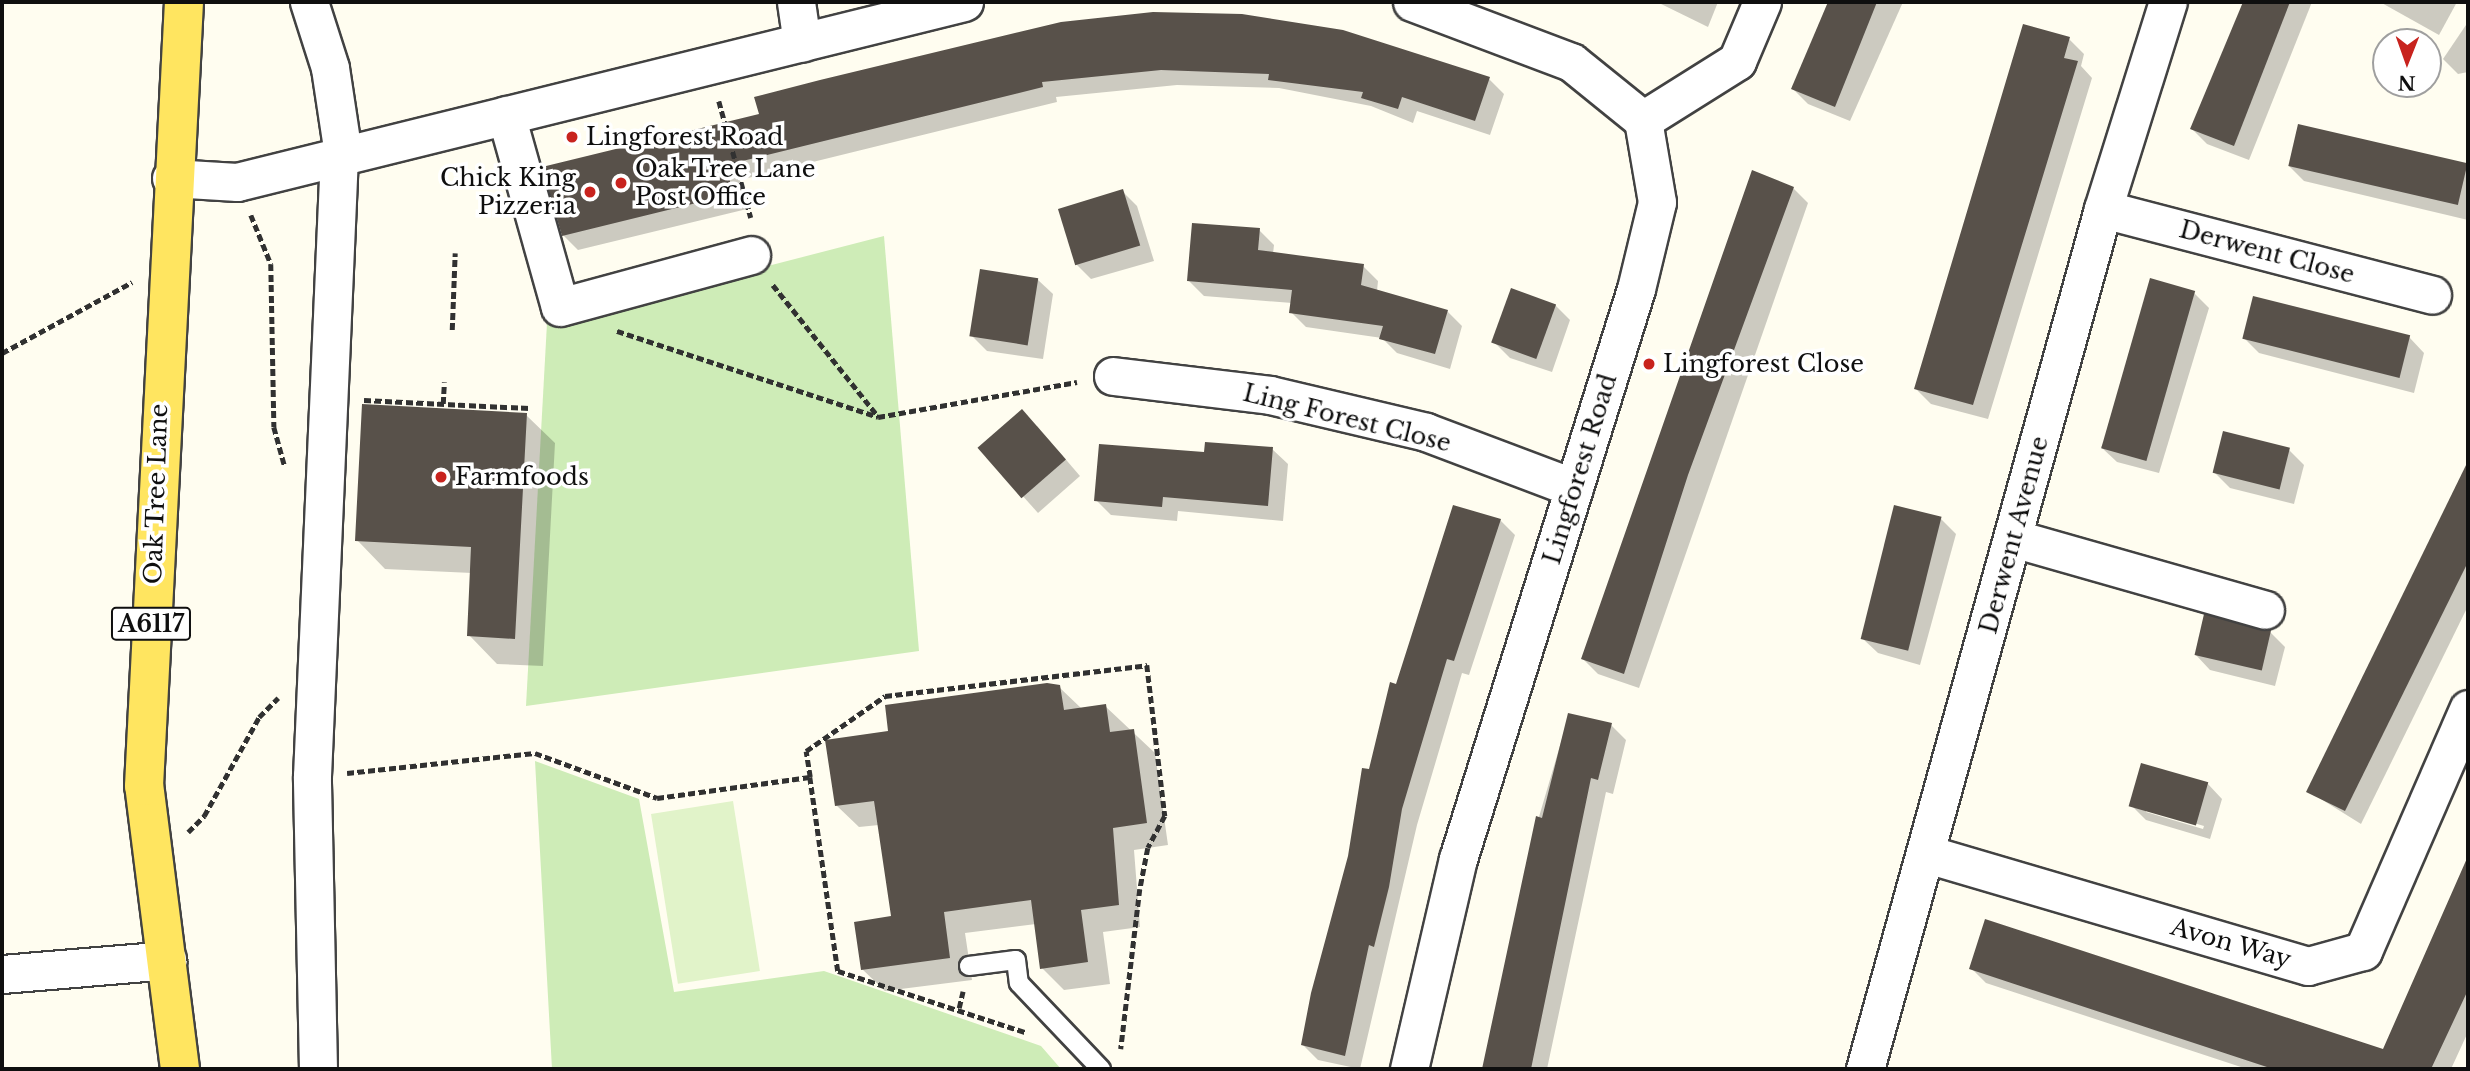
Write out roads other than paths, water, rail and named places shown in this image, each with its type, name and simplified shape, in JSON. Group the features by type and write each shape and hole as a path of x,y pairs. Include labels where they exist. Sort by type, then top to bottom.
{"main road":[{"name":"Oak Tree Lane","path":"180,1069 167,960 151,868 144,786 166,281 184,2"}],"street":[{"path":"309,2 330,68 341,155 333,398 312,776 318,1069"},
{"path":"796,2 802,43"},
{"path":"172,178 237,182 964,2"},
{"path":"1412,2 1571,62 1643,120 1737,61 1762,2"},
{"name":"Derwent Avenue","path":"1865,1069 1927,854 2102,209 2168,2"},
{"path":"506,115 560,307 751,254"},
{"name":"Lingforest Road","path":"1409,1069 1458,859 1574,488 1657,202 1643,120"},
{"name":"Derwent Close","path":"2102,209 2432,295"},
{"name":"Ling Forest Close","path":"1113,376 1270,395 1426,432 1574,488"},
{"path":"2013,538 2265,610"},
{"name":"Avon Way","path":"1927,854 2308,966 2362,951 2468,709"},
{"path":"2,974 167,960"}],"lane":[{"path":"969,966 1016,960 1019,984 1101,1069"}],"place":[{"name":"Lingforest Road","path":"572,137"},
{"name":"Oak Tree Lane Post Office","path":"621,183"},
{"name":"Chick King Pizzeria","path":"590,192"},
{"name":"Lingforest Close","path":"1649,364"},
{"name":"Farmfoods","path":"441,477"}]}
